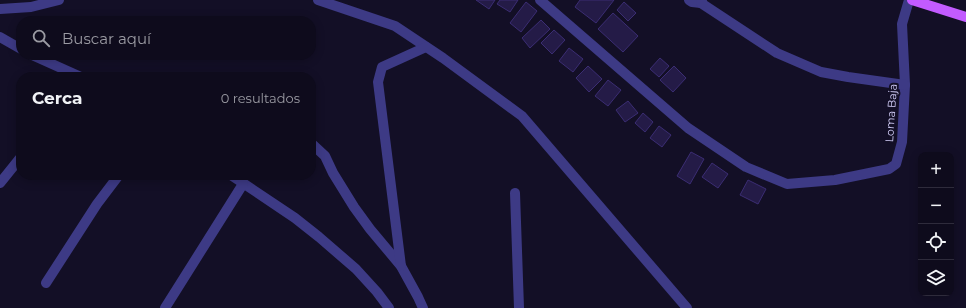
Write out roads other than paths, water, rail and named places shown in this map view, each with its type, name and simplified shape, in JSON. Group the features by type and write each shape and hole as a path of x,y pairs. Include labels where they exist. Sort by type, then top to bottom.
{"main road":[{"path":"910,0 966,17"}],"street":[{"path":"0,9 31,7 59,0"},
{"path":"318,0 395,26 522,116 687,308"},
{"name":"Loma Baja","path":"540,0 688,128 746,167 787,184 835,180 889,169 896,164 902,142 906,85 902,24 910,0"},
{"path":"689,0 692,2 701,1 777,53 821,72 906,85"},
{"path":"0,37 16,46"},
{"path":"401,266 378,82 382,68 426,47"},
{"path":"43,60 69,72"},
{"path":"316,148 325,156 354,208 370,230 401,266 423,308"},
{"path":"0,183 16,162"},
{"path":"46,283 97,204 115,180"},
{"path":"238,180 295,218 341,256 367,281 389,308"},
{"path":"165,308 243,184"},
{"path":"515,193 519,308"}]}
